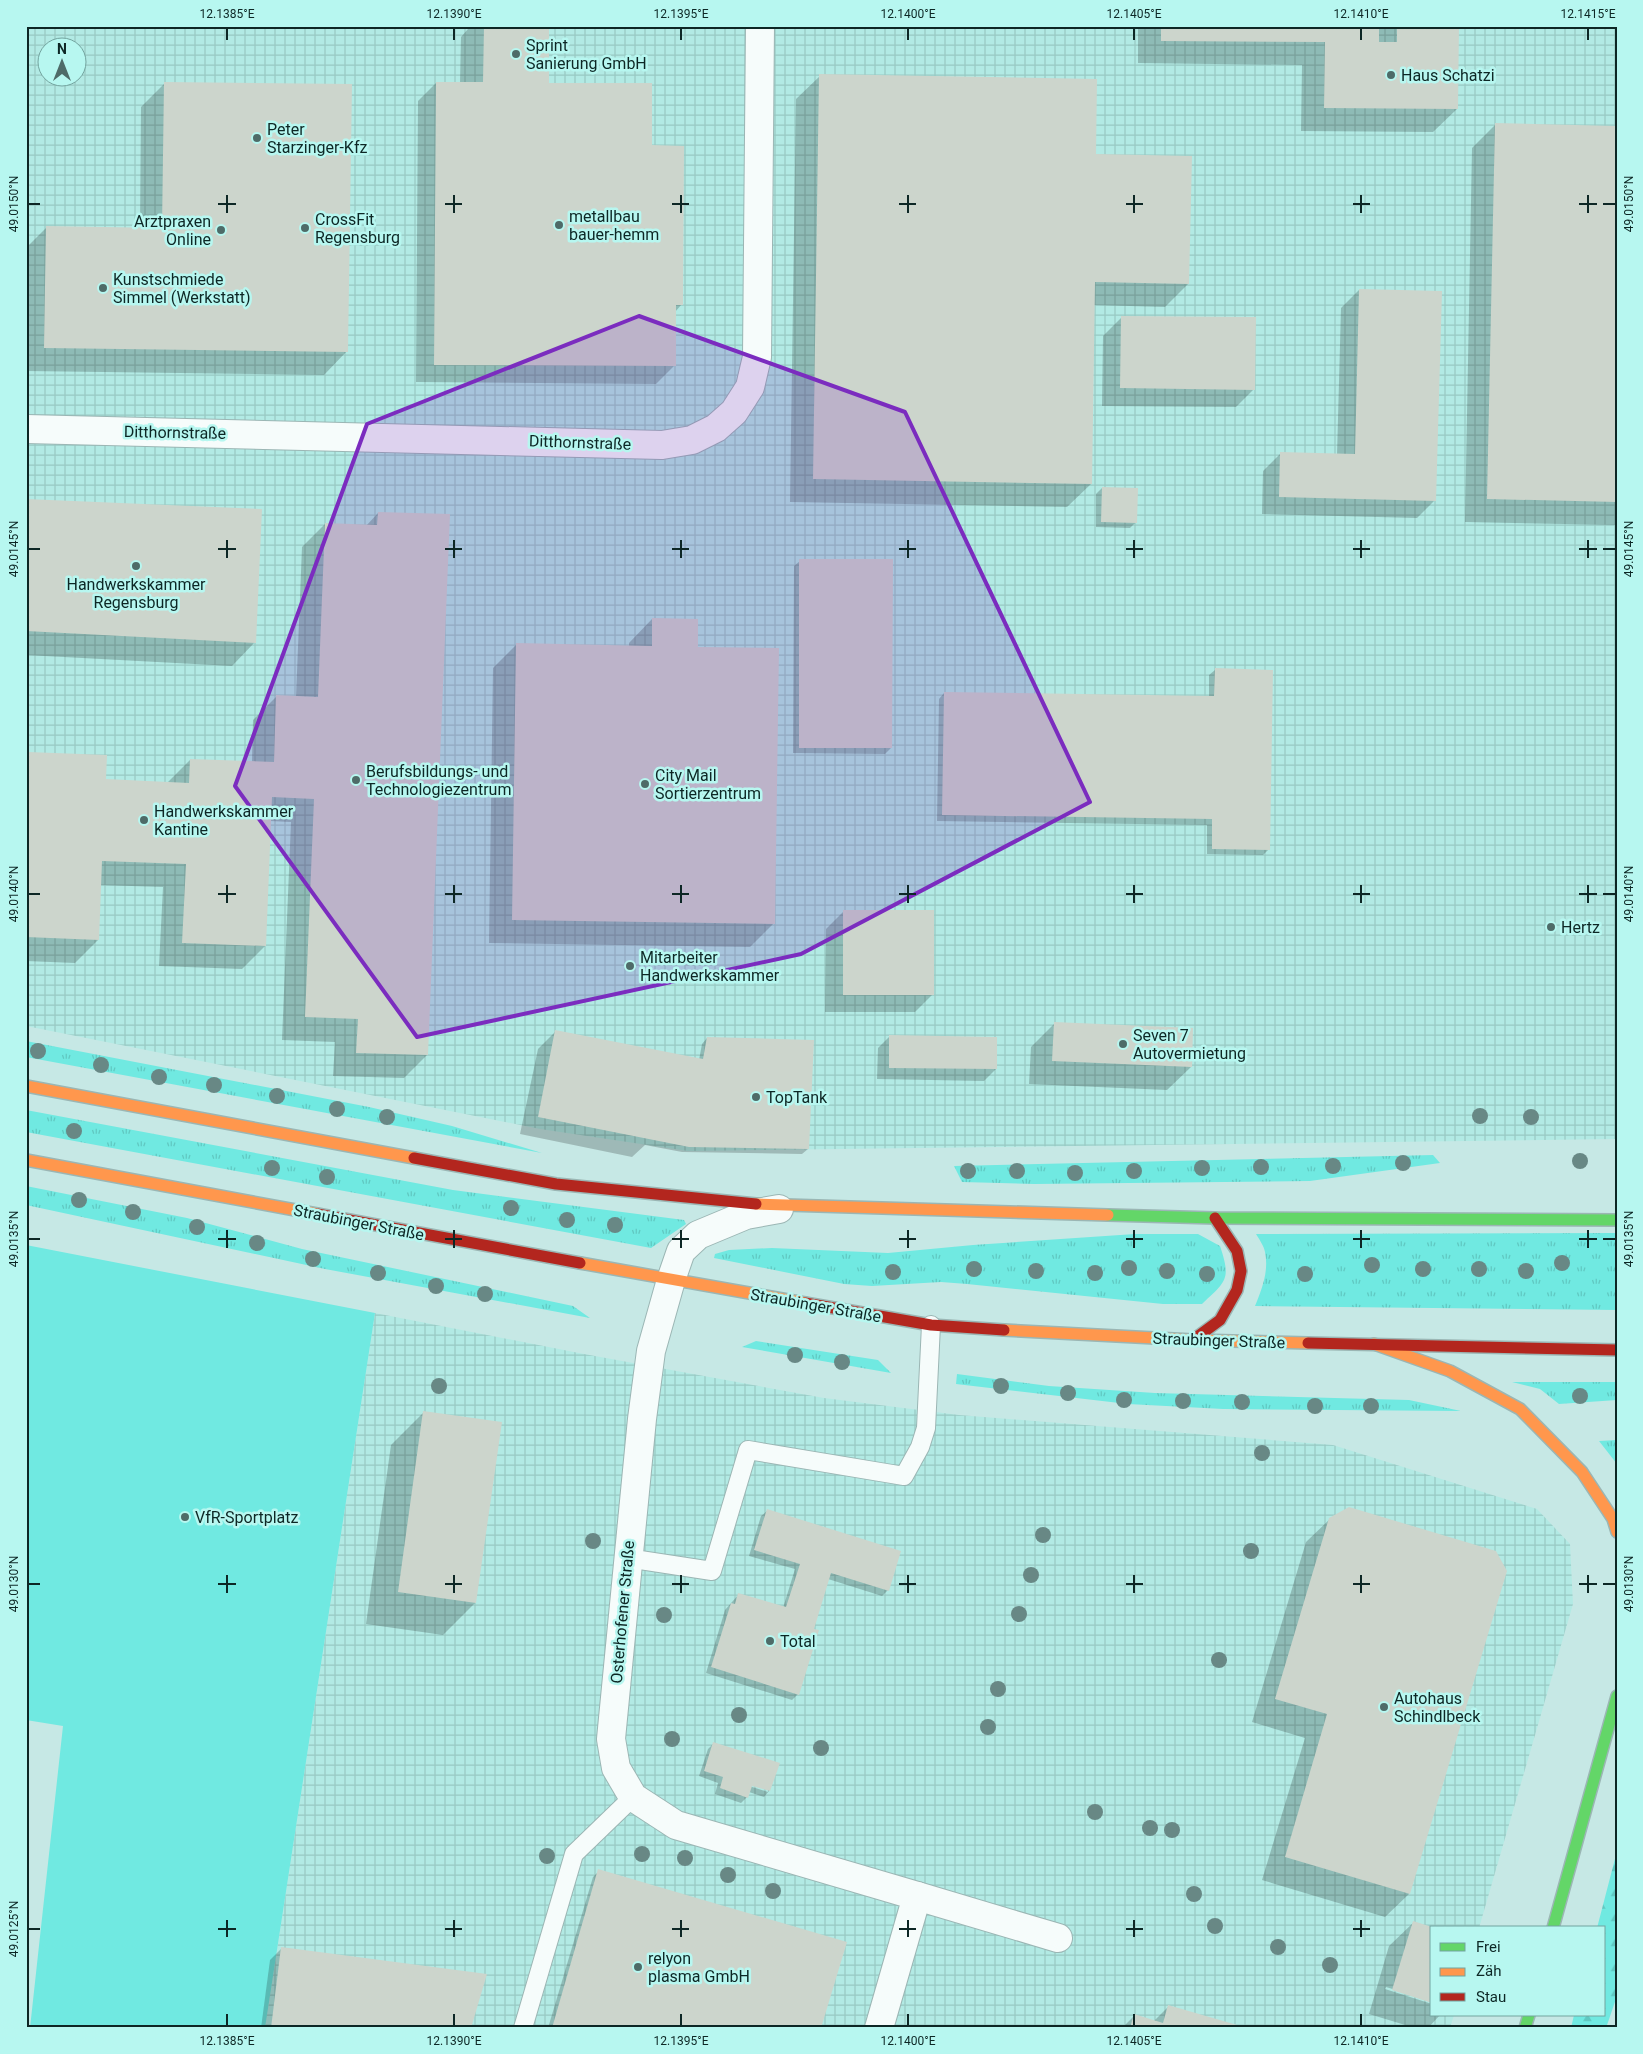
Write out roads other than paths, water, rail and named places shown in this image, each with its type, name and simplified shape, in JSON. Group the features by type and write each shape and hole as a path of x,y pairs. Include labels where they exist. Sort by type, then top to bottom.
{"main road":[{"path":"26,1086 556,1184 716,1201 795,1206 1215,1218 1617,1220"},
{"name":"Straubinger Straße","path":"26,1160 671,1280 931,1325 1193,1340 1617,1350"},
{"path":"1193,1340 1220,1320 1237,1290 1241,1271 1237,1251 1215,1218"},
{"path":"1374,1344 1450,1371 1520,1409 1582,1472 1613,1519 1617,1532"},
{"path":"1554,1926 1617,1696"},
{"path":"1525,2028 1529,2016"}],"street":[{"name":"Ditthornstraße","path":"26,428 662,445 692,440 716,428 734,412 750,387 757,357 760,26"},
{"name":"Osterhofener Straße","path":"795,1206 746,1215 698,1235 681,1251 671,1280 651,1351 627,1558 611,1739 616,1768 632,1797 676,1825 1058,1938"},
{"path":"879,2028 917,1896"}],"lane":[{"path":"627,1558 712,1571 748,1450 904,1476 920,1447 926,1428 931,1325"},
{"path":"523,2028 574,1854 632,1797"}],"place":[{"name":"Sprint Sanierung GmbH","path":"516,54"},
{"name":"Haus Schatzi","path":"1391,75"},
{"name":"Peter Starzinger-Kfz","path":"257,138"},
{"name":"metallbau bauer-hemm","path":"559,225"},
{"name":"CrossFit Regensburg","path":"305,228"},
{"name":"Arztpraxen Online","path":"221,230"},
{"name":"Kunstschmiede Simmel (Werkstatt)","path":"103,288"},
{"name":"Handwerkskammer Regensburg","path":"136,566"},
{"name":"Berufsbildungs- und Technologiezentrum","path":"356,780"},
{"name":"City Mail Sortierzentrum","path":"645,784"},
{"name":"Handwerkskammer Kantine","path":"144,820"},
{"name":"Hertz","path":"1551,927"},
{"name":"Mitarbeiter Handwerkskammer","path":"630,966"},
{"name":"Seven 7 Autovermietung","path":"1123,1044"},
{"name":"TopTank","path":"756,1097"},
{"name":"VfR-Sportplatz","path":"185,1517"},
{"name":"Total","path":"770,1641"},
{"name":"Autohaus Schindlbeck","path":"1384,1707"},
{"name":"relyon plasma GmbH","path":"638,1967"}]}
